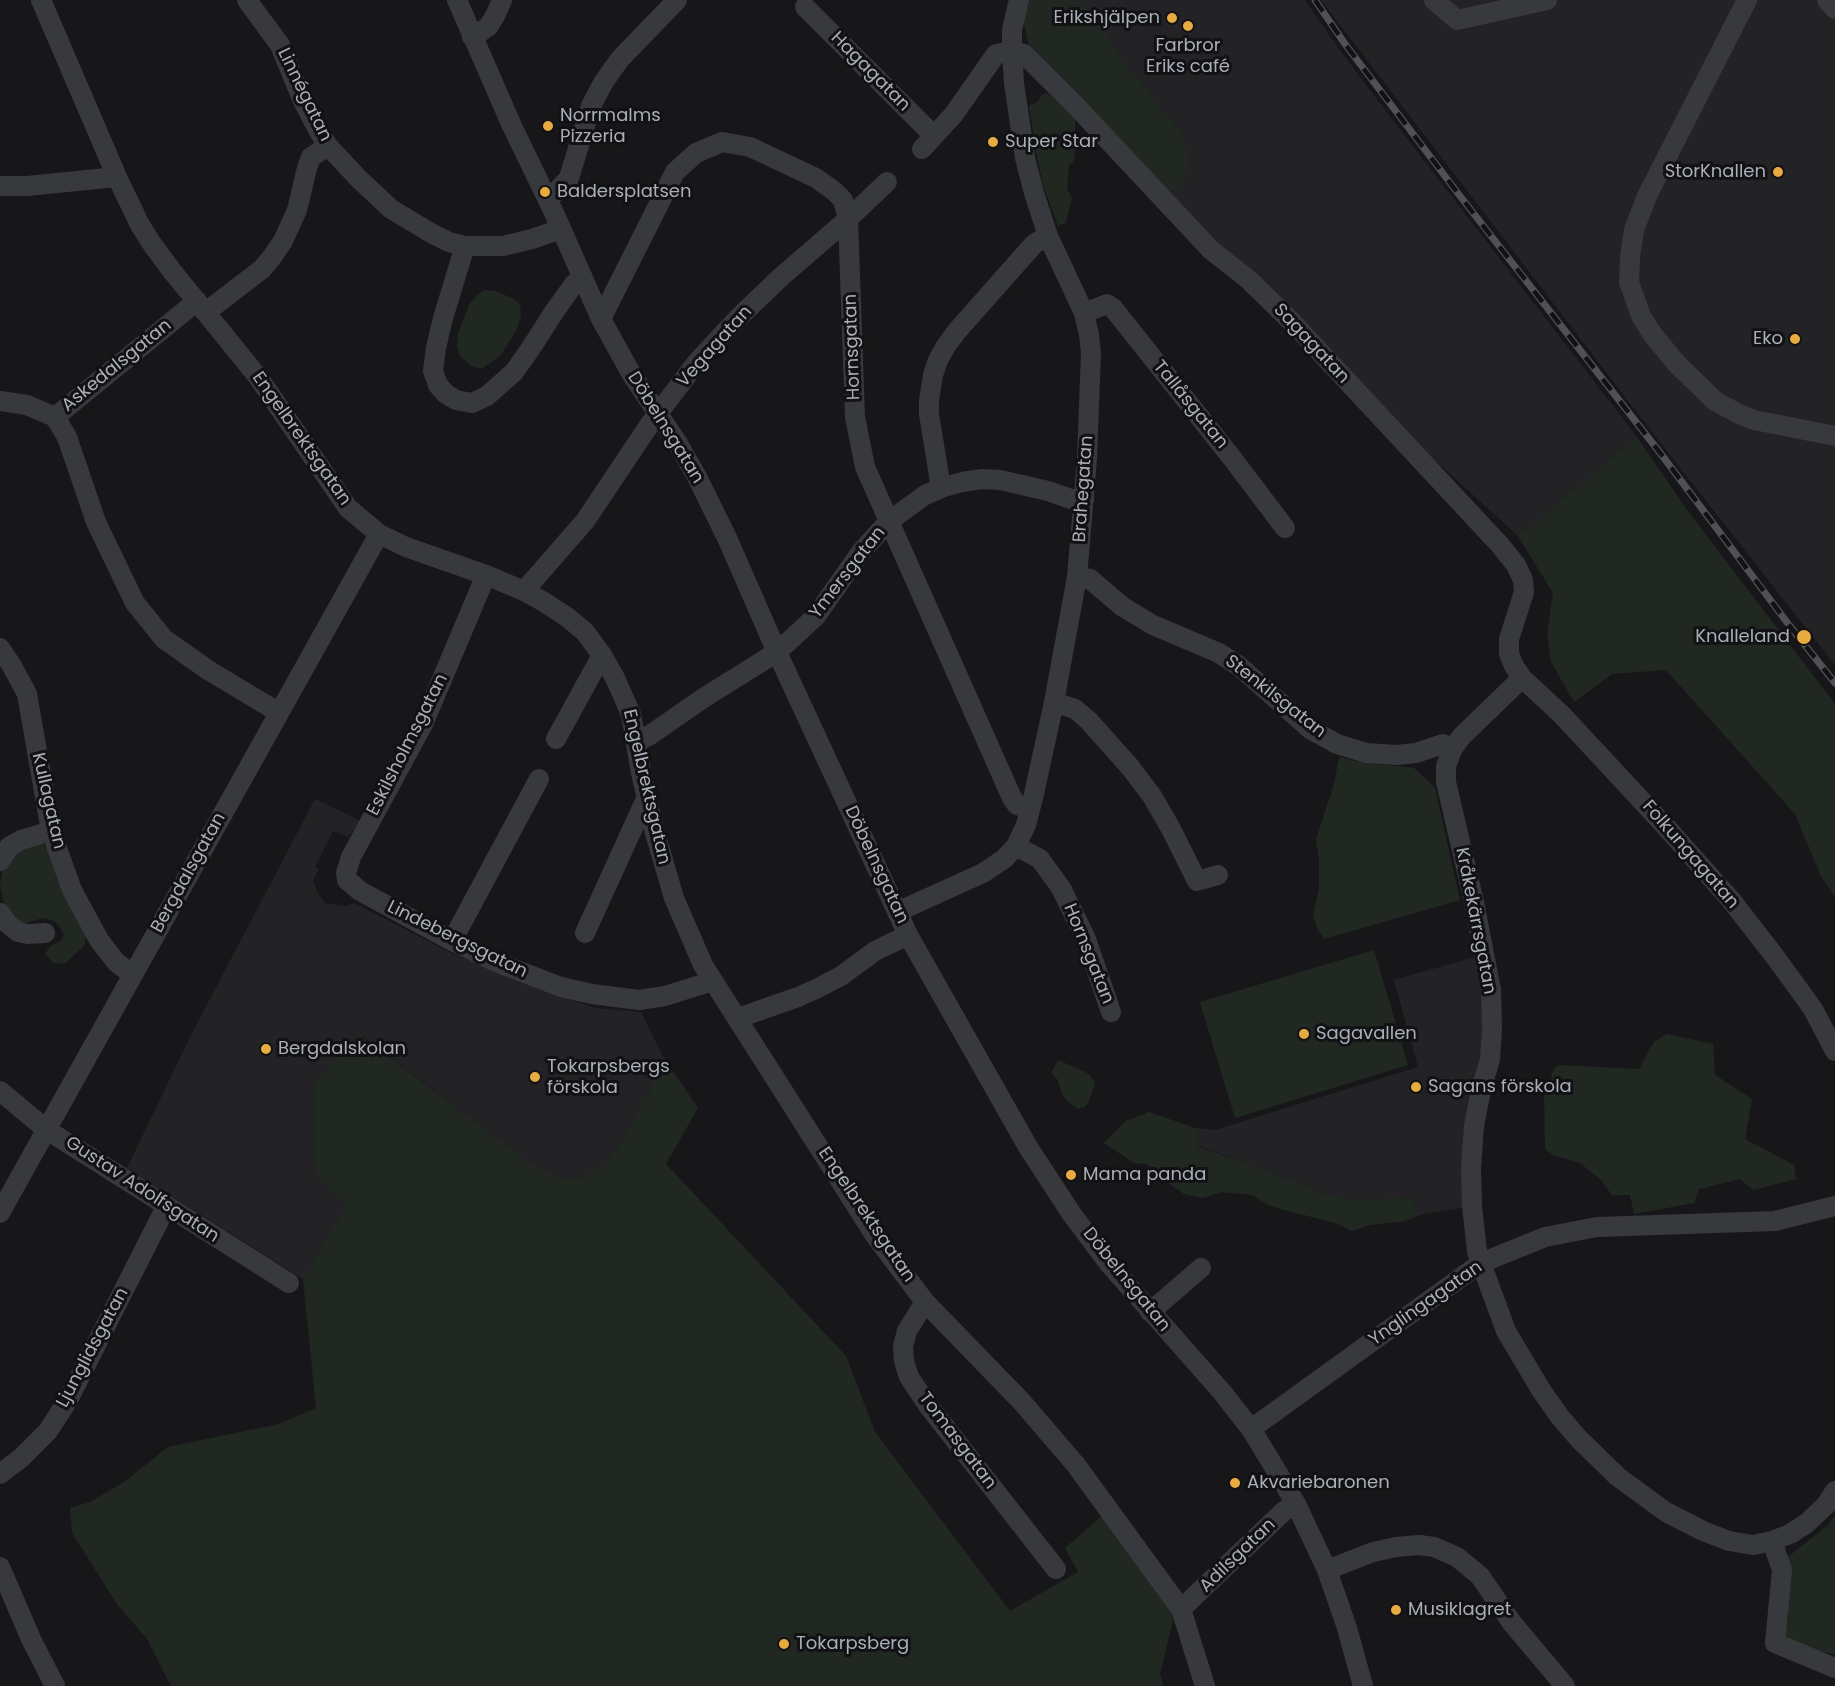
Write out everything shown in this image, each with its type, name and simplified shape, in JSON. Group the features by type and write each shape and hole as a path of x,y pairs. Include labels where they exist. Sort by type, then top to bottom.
{"street":[{"name":"Engelbrektsgatan","path":"41,0 140,225 152,244 264,386 348,508 379,534 406,547 524,591 567,617 585,632 602,655 631,714 646,799 674,898 703,965 874,1233 925,1302 1022,1402 1076,1465 1181,1610 1205,1686"},
{"name":"Linnégatan","path":"247,0 280,45 316,128 328,146 391,209 430,234 465,246 503,246 532,240 561,229"},
{"name":"Döbelnsgatan","path":"457,0 601,320 632,375 677,442 697,477 908,934 1034,1156 1071,1213 1110,1265 1222,1392 1251,1429 1296,1504 1327,1570 1347,1628 1363,1686"},
{"path":"472,37 488,27 502,0"},
{"path":"547,198 569,178 591,106 603,83 620,59 677,0"},
{"name":"Brahegatan","path":"897,912 983,873 1004,859 1016,846 1026,825 1030,809 1054,702 1077,577 1084,500 1089,335 1084,313 1048,236 1025,158 1014,83 1012,51 1012,30 1019,0"},
{"path":"1434,0 1456,20 1547,0"},
{"path":"1746,0 1647,196 1634,230 1629,282 1641,316 1653,335 1677,364 1715,401 1754,420 1835,436"},
{"path":"1827,0 1835,9"},
{"name":"Hagagatan","path":"805,7 928,142 954,114 996,54 1012,51"},
{"name":"Sagagatan","path":"1012,51 1024,54 1211,250 1249,280 1293,323 1500,545 1516,565 1523,580 1524,592 1509,639 1509,654 1522,678"},
{"name":"Hornsgatan","path":"601,320 675,172 696,153 722,142 750,147 816,178 843,200 848,219 855,417 865,467 1012,798 1017,805 1030,809"},
{"name":"Askedalsgatan","path":"0,401 27,405 55,417 201,307 262,270 283,241 297,210 307,168 312,158 328,146"},
{"path":"0,186 27,186 117,177"},
{"name":"Vegagatan","path":"524,591 585,521 657,415 697,362 782,276 887,182"},
{"path":"941,488 929,414 933,375 938,360 957,331 1026,253 1034,244 1048,236"},
{"path":"465,246 443,318 433,371 438,385 456,400 472,403 487,396 514,372 574,284 582,278"},
{"name":"Tallåsgatan","path":"1084,313 1107,304 1113,308 1285,528"},
{"path":"55,417 67,437 96,522 135,603 164,639 208,670 279,712"},
{"name":"Ymersgatan","path":"636,742 766,659 816,616 861,552 888,522 907,507 941,488 962,482 1000,480 1071,499 1084,500"},
{"name":"Bergdalsgatan","path":"0,1213 379,534"},
{"name":"Eskilsholmsgatan","path":"347,880 346,873 351,857 423,724 486,576"},
{"name":"Stenkilsgatan","path":"1077,577 1090,579 1123,607 1153,625 1219,653 1232,661 1310,729 1337,744 1366,753 1416,753 1443,744 1453,748"},
{"name":"Kullagatan","path":"0,648 27,694 51,831 72,890 99,940 116,962 133,975"},
{"path":"556,740 602,655"},
{"name":"Kråkekärrsgatan","path":"1522,678 1462,736 1453,748 1446,766 1446,782 1474,902 1491,990 1490,1059 1474,1126 1471,1168 1472,1206 1477,1251 1506,1330 1541,1390 1579,1439 1618,1477 1666,1512 1704,1531 1729,1541 1753,1545 1772,1540 1790,1534 1807,1523 1826,1505 1835,1491"},
{"name":"Folkungagatan","path":"1522,678 1570,724 1731,900 1813,1009 1835,1051"},
{"path":"1054,702 1075,709 1130,766 1152,796 1197,881 1218,875"},
{"path":"452,941 539,779"},
{"path":"585,933 646,799"},
{"path":"0,861 9,847 21,840 51,831"},
{"name":"Hornsgatan","path":"1016,846 1040,859 1061,888 1086,939 1112,1012"},
{"name":"Lindebergsgatan","path":"347,880 360,891 452,941 496,962 561,987 592,994 639,1000 665,996 713,981"},
{"path":"0,913 18,932 45,933"},
{"path":"738,1018 818,988 841,976 875,951 908,934"},
{"name":"Gustav Adolfsgatan","path":"0,1091 47,1130 289,1283"},
{"name":"Ynglingagatan","path":"1251,1429 1481,1263 1545,1237 1597,1227 1775,1221 1835,1206"},
{"name":"Ljunglidsgatan","path":"0,1474 21,1458 48,1431 68,1400 166,1207"},
{"path":"1150,1311 1201,1268"},
{"name":"Tomasgatan","path":"925,1302 907,1331 903,1346 904,1361 909,1377 927,1404 1056,1569"},
{"name":"Adilsgatan","path":"1181,1610 1284,1511 1296,1504"},
{"path":"1772,1540 1782,1570 1775,1643 1835,1668"},
{"path":"1327,1570 1373,1552 1419,1545 1434,1547 1457,1557 1479,1576 1512,1623 1565,1686"},
{"path":"0,1567 31,1639 55,1686"}],"shaded area":[{"path":"1030,0 1080,0 1098,21 1118,53 1180,132 1188,156 1185,178 1177,188 1166,193 1028,43 1023,19"},
{"path":"1080,0 1305,0 1382,106 1637,437 1518,536 1402,430 1166,193 1180,132"},
{"name":"Knalleland","path":"1321,0 1835,0 1835,665 1652,432"},
{"path":"1048,93 1075,119 1075,156 1069,165 1067,189 1072,198 1066,223 1058,226 1043,185 1029,106 1037,102 1043,94"},
{"path":"485,290 495,291 512,298 520,304 521,316 516,331 501,355 483,368 477,368 471,366 460,356 457,346 458,334 469,305 477,295"},
{"path":"1637,437 1687,510 1835,704 1835,897 1821,876 1795,814 1666,670 1612,674 1574,702 1551,662 1547,635 1553,593 1518,536"},
{"path":"1339,757 1365,763 1414,768 1435,788 1460,900 1324,939 1313,917 1319,888 1316,839 1334,784"},
{"name":"Bergdalskolan","path":"315,799 361,821 348,837 333,831 315,867 319,869 313,880 317,892 325,903 346,906 354,903 453,954 595,1008 641,1012 662,1055 649,1093 623,1143 603,1165 578,1180 558,1177 535,1166 362,1036 315,1174 345,1207 303,1279 127,1168 190,1037"},
{"path":"40,842 48,849 87,932 84,946 64,964 53,963 45,954 50,946 61,941 64,934 56,922 43,918 22,924 14,918 4,904 0,886 3,868 15,850"},
{"name":"Sagavallen","path":"1374,950 1408,1065 1235,1118 1200,1002"},
{"name":"Sagans förskola","path":"1475,957 1485,996 1487,1028 1464,1147 1462,1208 1419,1215 1411,1199 1398,1197 1368,1200 1334,1197 1199,1146 1195,1128 1215,1130 1418,1067 1394,980"},
{"path":"1667,1034 1713,1044 1715,1075 1752,1099 1745,1139 1794,1165 1796,1179 1753,1190 1740,1179 1699,1189 1694,1203 1634,1214 1630,1195 1612,1195 1600,1179 1580,1163 1553,1155 1545,1149 1544,1091 1553,1070 1558,1065 1639,1069 1654,1042"},
{"path":"361,1036 535,1166 558,1177 578,1180 603,1165 623,1143 649,1093 662,1055 698,1108 666,1164 846,1356 875,1432 1010,1611 1078,1572 1065,1548 1103,1515 1168,1605 1173,1620 1160,1674 1163,1686 171,1686 147,1639 117,1604 72,1533 70,1508 90,1502 124,1482 168,1447 279,1424 316,1408 303,1279 345,1207 315,1174 314,1084"},
{"path":"1058,1060 1089,1074 1095,1082 1085,1107 1078,1109 1067,1101 1061,1092 1058,1080 1051,1073"},
{"path":"1149,1112 1195,1128 1199,1147 1334,1197 1368,1200 1398,1197 1411,1199 1419,1215 1405,1221 1370,1225 1352,1231 1338,1224 1270,1206 1252,1195 1221,1192 1203,1198 1184,1194 1147,1164 1134,1163 1104,1143 1126,1121"},
{"path":"1835,1515 1835,1655 1783,1641 1788,1619 1788,1557 1828,1525"}],"railway":[{"path":"1315,0 1345,44 1460,196 1661,454 1835,683"}],"place":[{"name":"Erikshjälpen","path":"1172,18"},
{"name":"Farbror Eriks café","path":"1188,26"},
{"name":"Norrmalms Pizzeria","path":"548,126"},
{"name":"Super Star","path":"993,142"},
{"name":"StorKnallen","path":"1778,172"},
{"name":"Baldersplatsen","path":"545,192"},
{"name":"Eko","path":"1795,339"},
{"name":"Knalleland","path":"1804,637"},
{"name":"Sagavallen","path":"1304,1034"},
{"name":"Bergdalskolan","path":"266,1049"},
{"name":"Tokarpsbergs förskola","path":"535,1077"},
{"name":"Sagans förskola","path":"1416,1087"},
{"name":"Mama panda","path":"1071,1175"},
{"name":"Akvariebaronen","path":"1235,1483"},
{"name":"Musiklagret","path":"1396,1610"},
{"name":"Tokarpsberg","path":"784,1644"}]}
